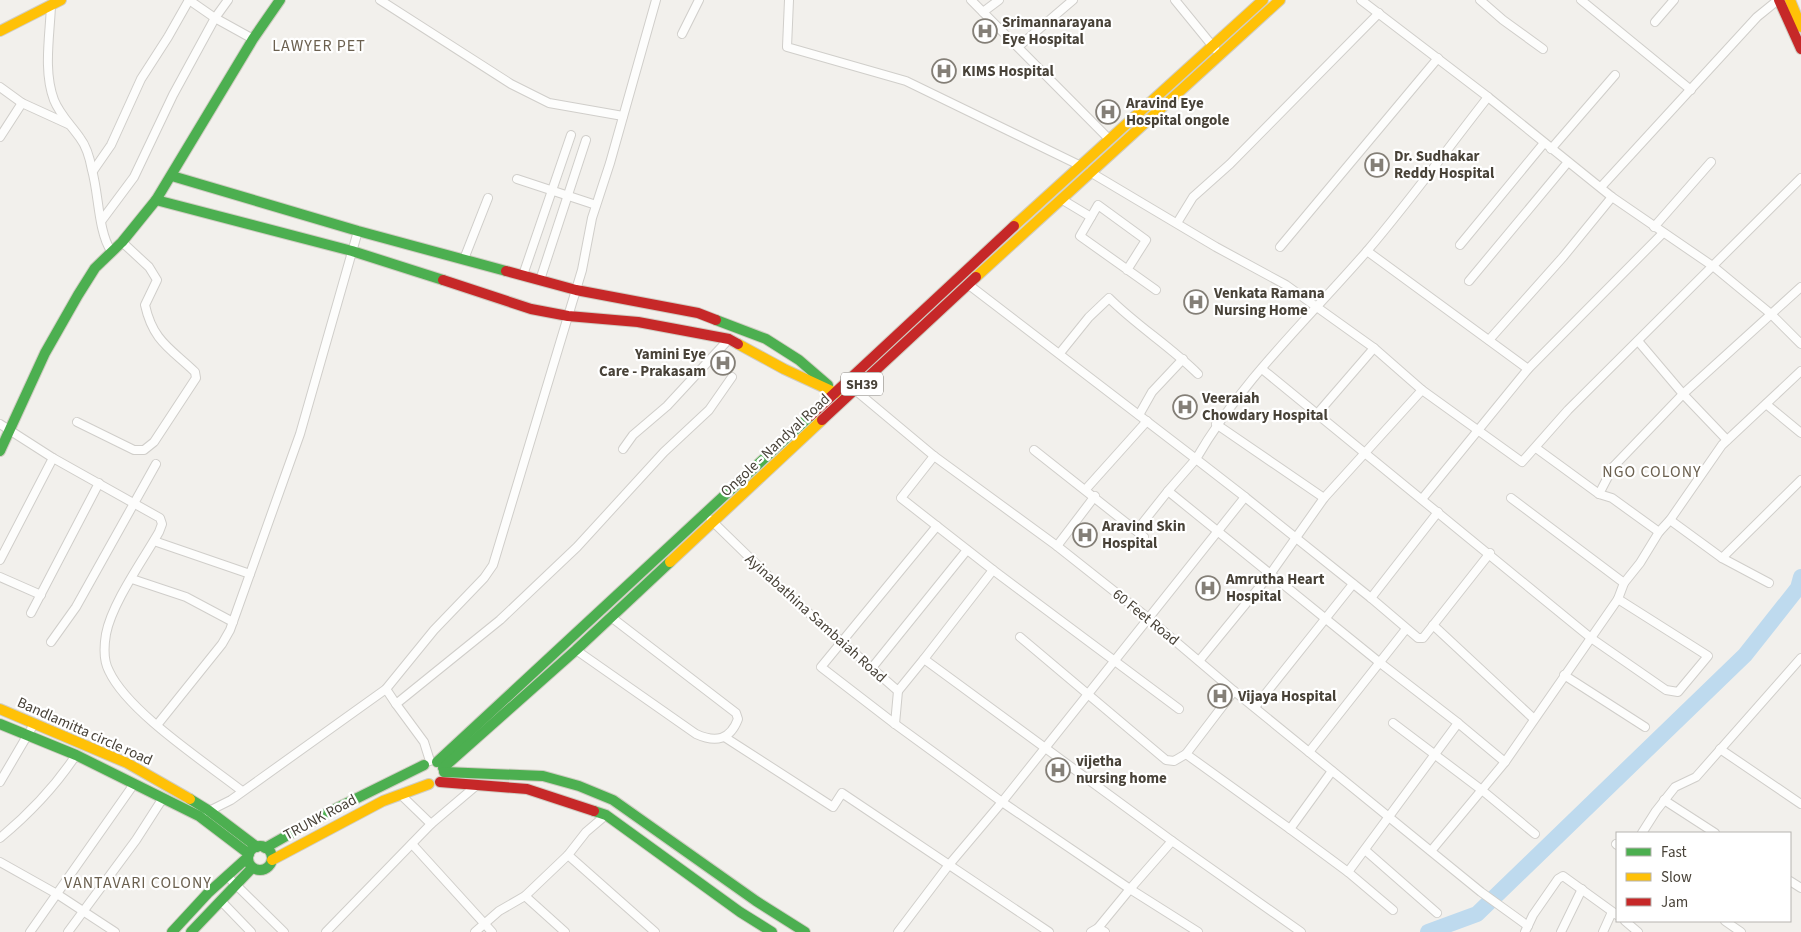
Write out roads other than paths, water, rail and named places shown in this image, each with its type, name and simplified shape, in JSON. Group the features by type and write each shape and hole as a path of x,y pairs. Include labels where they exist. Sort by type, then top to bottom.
{"main road":[{"path":"0,451 45,353 96,268 122,242 156,200 253,39 280,0"},
{"name":"Ongole - Nandyal Road","path":"435,771 576,650 714,523 840,396 847,383 1108,139 1263,0"},
{"name":"Ongole - Nandyal Road","path":"435,771 707,514 840,396 855,390 1036,221 1280,0"},
{"path":"1779,0 1801,49"},
{"path":"1790,0 1801,27"},
{"path":"0,31 51,3"},
{"path":"172,176 358,231 576,290 698,313 766,339 791,355 840,396"},
{"path":"156,200 352,251 531,309 568,316 638,322 729,339 784,369 840,396"},
{"path":"1028,213 1036,221"},
{"path":"847,383 855,390"},
{"name":"Bandlamitta circle road","path":"0,709 127,762 205,814 261,847"},
{"path":"0,724 76,755 163,798 205,814 248,855 252,868"},
{"path":"435,771 476,785 543,793 606,815 740,912 772,932"},
{"path":"172,932 208,892 248,855 261,847 329,812 435,771 544,776 579,786 613,800 756,901 805,932"},
{"name":"TRUNK Road","path":"272,860 383,801 400,794 435,771"},
{"path":"252,868 264,870 272,860 271,855 261,847"},
{"path":"191,932 252,868"}],"street":[{"path":"92,171 111,145 141,78 168,38 189,0 215,18 253,39"},
{"path":"102,220 134,177 150,139 215,18 228,0"},
{"path":"380,0 511,84 549,102 623,116"},
{"path":"205,814 231,800 386,688 434,630 484,578 493,565 576,290 596,205 656,0"},
{"path":"682,34 699,0"},
{"path":"789,0 788,47 906,81 1080,165"},
{"path":"971,0 1108,139"},
{"path":"983,12 998,0"},
{"path":"1018,47 1073,0"},
{"path":"1175,0 1220,55"},
{"path":"1361,0 1488,97 1612,197 1714,267 1772,314 1801,344"},
{"path":"1480,0 1503,20 1544,49"},
{"path":"1581,0 1691,90"},
{"path":"1654,22 1674,0"},
{"path":"1601,187 1757,17 1779,0"},
{"path":"51,3 48,33 54,99 68,124 81,138 92,171 104,240 111,251"},
{"path":"1177,223 1193,196 1230,164 1379,13"},
{"path":"1280,247 1438,58"},
{"path":"1551,149 1615,74"},
{"path":"0,87 22,103 68,124"},
{"path":"1137,530 1196,459 1216,424 1262,369 1367,251 1488,97"},
{"path":"0,137 22,103"},
{"path":"523,275 571,135"},
{"path":"540,280 586,140"},
{"path":"1460,245 1544,143"},
{"path":"1469,281 1568,162"},
{"path":"1654,227 1711,162"},
{"path":"1090,172 1286,285 1374,348 1422,390 1522,462 1568,410 1714,267 1801,178"},
{"path":"517,179 596,205"},
{"path":"1488,340 1563,258 1612,197"},
{"path":"464,259 488,198"},
{"path":"1061,199 1091,217"},
{"path":"1126,270 1146,240 1098,205 1080,236 1126,270 1156,290"},
{"path":"157,725 222,644 233,622 300,434 358,231"},
{"path":"1422,499 1528,369 1663,233"},
{"path":"78,422 134,450 144,450 154,442 196,378 195,372 162,343 153,331 145,305 157,280 149,267 122,242"},
{"path":"1367,251 1528,369"},
{"path":"969,285 1060,353 1245,497 1418,638 1423,638 1490,553"},
{"path":"1599,494 1613,467 1683,394 1801,287"},
{"path":"1060,353 1089,317 1109,298 1142,329 1183,359 1198,374"},
{"path":"623,449 633,435 667,406 729,339"},
{"path":"1638,341 1683,394 1727,440"},
{"path":"1316,414 1374,348"},
{"path":"1139,415 1152,392 1183,359"},
{"path":"1262,369 1490,553 1591,638 1666,690 1678,692 1708,656 1618,599"},
{"path":"1432,851 1505,762 1618,599 1624,583 1640,563 1659,532 1670,520 1727,440 1801,371"},
{"path":"396,704 500,620 577,547 658,459 709,410 732,377"},
{"name":"60 Feet Road","path":"855,390 934,456 1057,546 1148,618 1234,691 1527,929"},
{"path":"1199,661 1271,574 1324,498 1422,390"},
{"path":"1766,404 1801,433"},
{"path":"1086,489 1147,421"},
{"path":"0,424 53,458 158,517 161,527 112,613 106,633 104,654 108,670 115,682 157,725 242,791"},
{"path":"1216,424 1324,498"},
{"path":"1536,448 1599,494 1612,498 1659,532"},
{"path":"1034,450 1095,496 1144,537"},
{"path":"934,456 901,498 966,550 1179,709"},
{"path":"0,560 53,458"},
{"path":"51,642 76,607 156,464"},
{"path":"1722,558 1801,480"},
{"path":"31,614 99,483"},
{"path":"1168,491 1505,762"},
{"path":"1057,546 1095,496"},
{"path":"898,932 948,866 1002,802 1245,497"},
{"path":"1511,498 1624,583"},
{"path":"1371,598 1438,512"},
{"name":"Ayinabathina Sambaiah Road","path":"707,514 714,523 840,642 898,691 993,570"},
{"path":"1670,520 1722,558 1769,584"},
{"path":"937,526 840,642 821,668 1002,802 1130,889 1198,932"},
{"path":"154,541 250,574"},
{"path":"871,668 966,550"},
{"path":"0,577 41,595"},
{"path":"132,579 186,597 233,622"},
{"path":"1255,707 1353,584"},
{"path":"576,650 696,734 716,740 726,738 738,719 736,713 611,617"},
{"path":"1433,625 1534,719"},
{"path":"1309,752 1406,629"},
{"path":"1020,637 1166,760 1174,761 1186,754 1234,691"},
{"path":"924,658 1172,841 1302,932"},
{"path":"1643,832 1675,787 1696,777 1801,658"},
{"path":"1564,675 1645,726"},
{"path":"386,688 424,742 435,771"},
{"path":"895,724 898,691"},
{"path":"1393,723 1434,756 1483,791 1535,834"},
{"path":"0,782 34,724"},
{"path":"1348,872 1458,724"},
{"path":"726,738 833,807 842,793 948,866 1049,932"},
{"path":"1720,749 1801,804"},
{"path":"1186,754 1348,872 1393,910"},
{"path":"0,838 38,805 60,779 76,755"},
{"path":"1290,829 1332,771"},
{"path":"30,932 134,784"},
{"path":"326,932 431,824 476,785"},
{"path":"400,794 431,824"},
{"path":"68,932 136,840 163,798"},
{"path":"1664,800 1713,832"},
{"path":"475,932 499,912 525,896 568,855 586,832 606,815"},
{"path":"1098,931 1130,889 1172,841"},
{"path":"412,844 492,932"},
{"path":"1365,850 1437,913"},
{"path":"568,855 655,932"},
{"path":"0,862 57,894 115,932"},
{"path":"227,876 284,932"},
{"path":"1527,929 1533,915 1560,877 1568,878 1615,914 1603,932"},
{"path":"1561,932 1582,889"},
{"path":"525,896 565,932"},
{"path":"222,904 251,932"},
{"path":"1626,922 1638,932"},
{"path":"1726,922 1741,932"}],"waterway":[{"path":"1428,932 1477,914 1745,655 1798,588 1801,577"}],"place":[{"name":"Srimannarayana Eye Hospital","path":"985,31"},
{"name":"KIMS Hospital","path":"944,71"},
{"name":"Aravind Eye Hospital ongole","path":"1108,112"},
{"name":"Dr. Sudhakar Reddy Hospital","path":"1377,165"},
{"name":"Venkata Ramana Nursing Home","path":"1196,302"},
{"name":"Yamini Eye Care - Prakasam","path":"723,363"},
{"name":"Veeraiah Chowdary Hospital","path":"1185,407"},
{"name":"Aravind Skin Hospital","path":"1085,535"},
{"name":"Amrutha Heart Hospital","path":"1208,588"},
{"name":"Vijaya Hospital","path":"1220,696"},
{"name":"vijetha nursing home","path":"1058,770"}],"district":[{"name":"LAWYER PET","path":"319,45"},
{"name":"NGO COLONY","path":"1652,471"},
{"name":"VANTAVARI COLONY","path":"138,882"}]}
